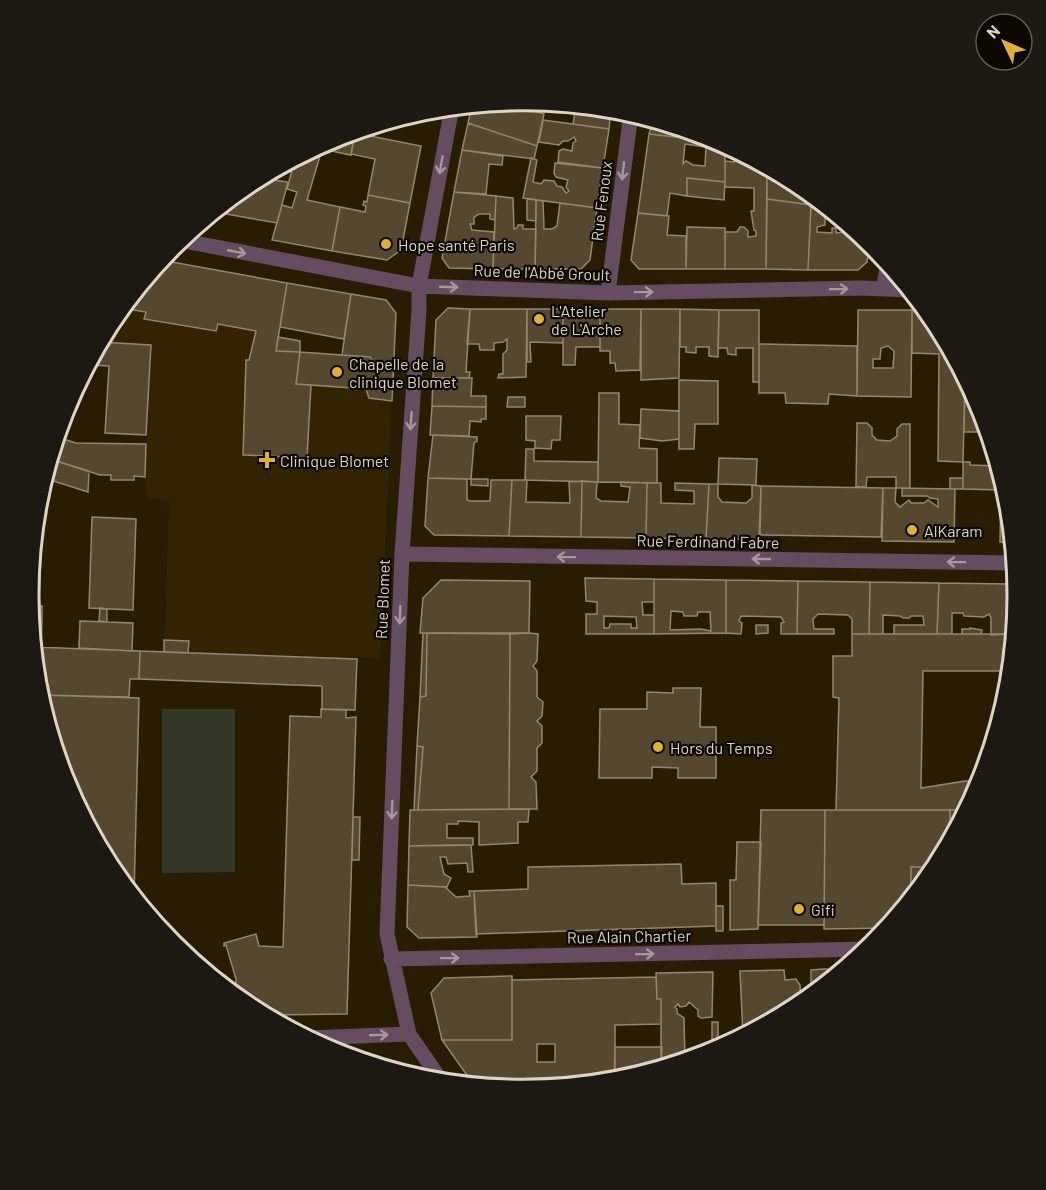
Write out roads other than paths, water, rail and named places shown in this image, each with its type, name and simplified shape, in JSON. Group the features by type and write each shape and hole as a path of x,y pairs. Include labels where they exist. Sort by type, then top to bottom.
{"street":[{"name":"Rue Blomet","path":"434,1071 409,1034 387,934 402,554 419,286 450,117"},
{"name":"Rue Fenoux","path":"609,293 630,123"},
{"name":"Rue de l'Abbé Groult","path":"192,242 419,286 609,293 860,288 899,290"},
{"path":"883,290 886,275"},
{"name":"Rue Ferdinand Fabre","path":"402,554 1006,563"},
{"name":"Rue Alain Chartier","path":"391,959 852,949"},
{"path":"327,1037 409,1034"}],"place":[{"name":"Hope santé Paris","path":"386,244"},
{"name":"L'Atelier de L'Arche","path":"539,319"},
{"name":"Chapelle de la clinique Blomet","path":"337,372"},
{"name":"Clinique Blomet","path":"267,460"},
{"name":"AlKaram","path":"912,530"},
{"name":"Hors du Temps","path":"658,747"},
{"name":"Gifi","path":"799,909"}]}
